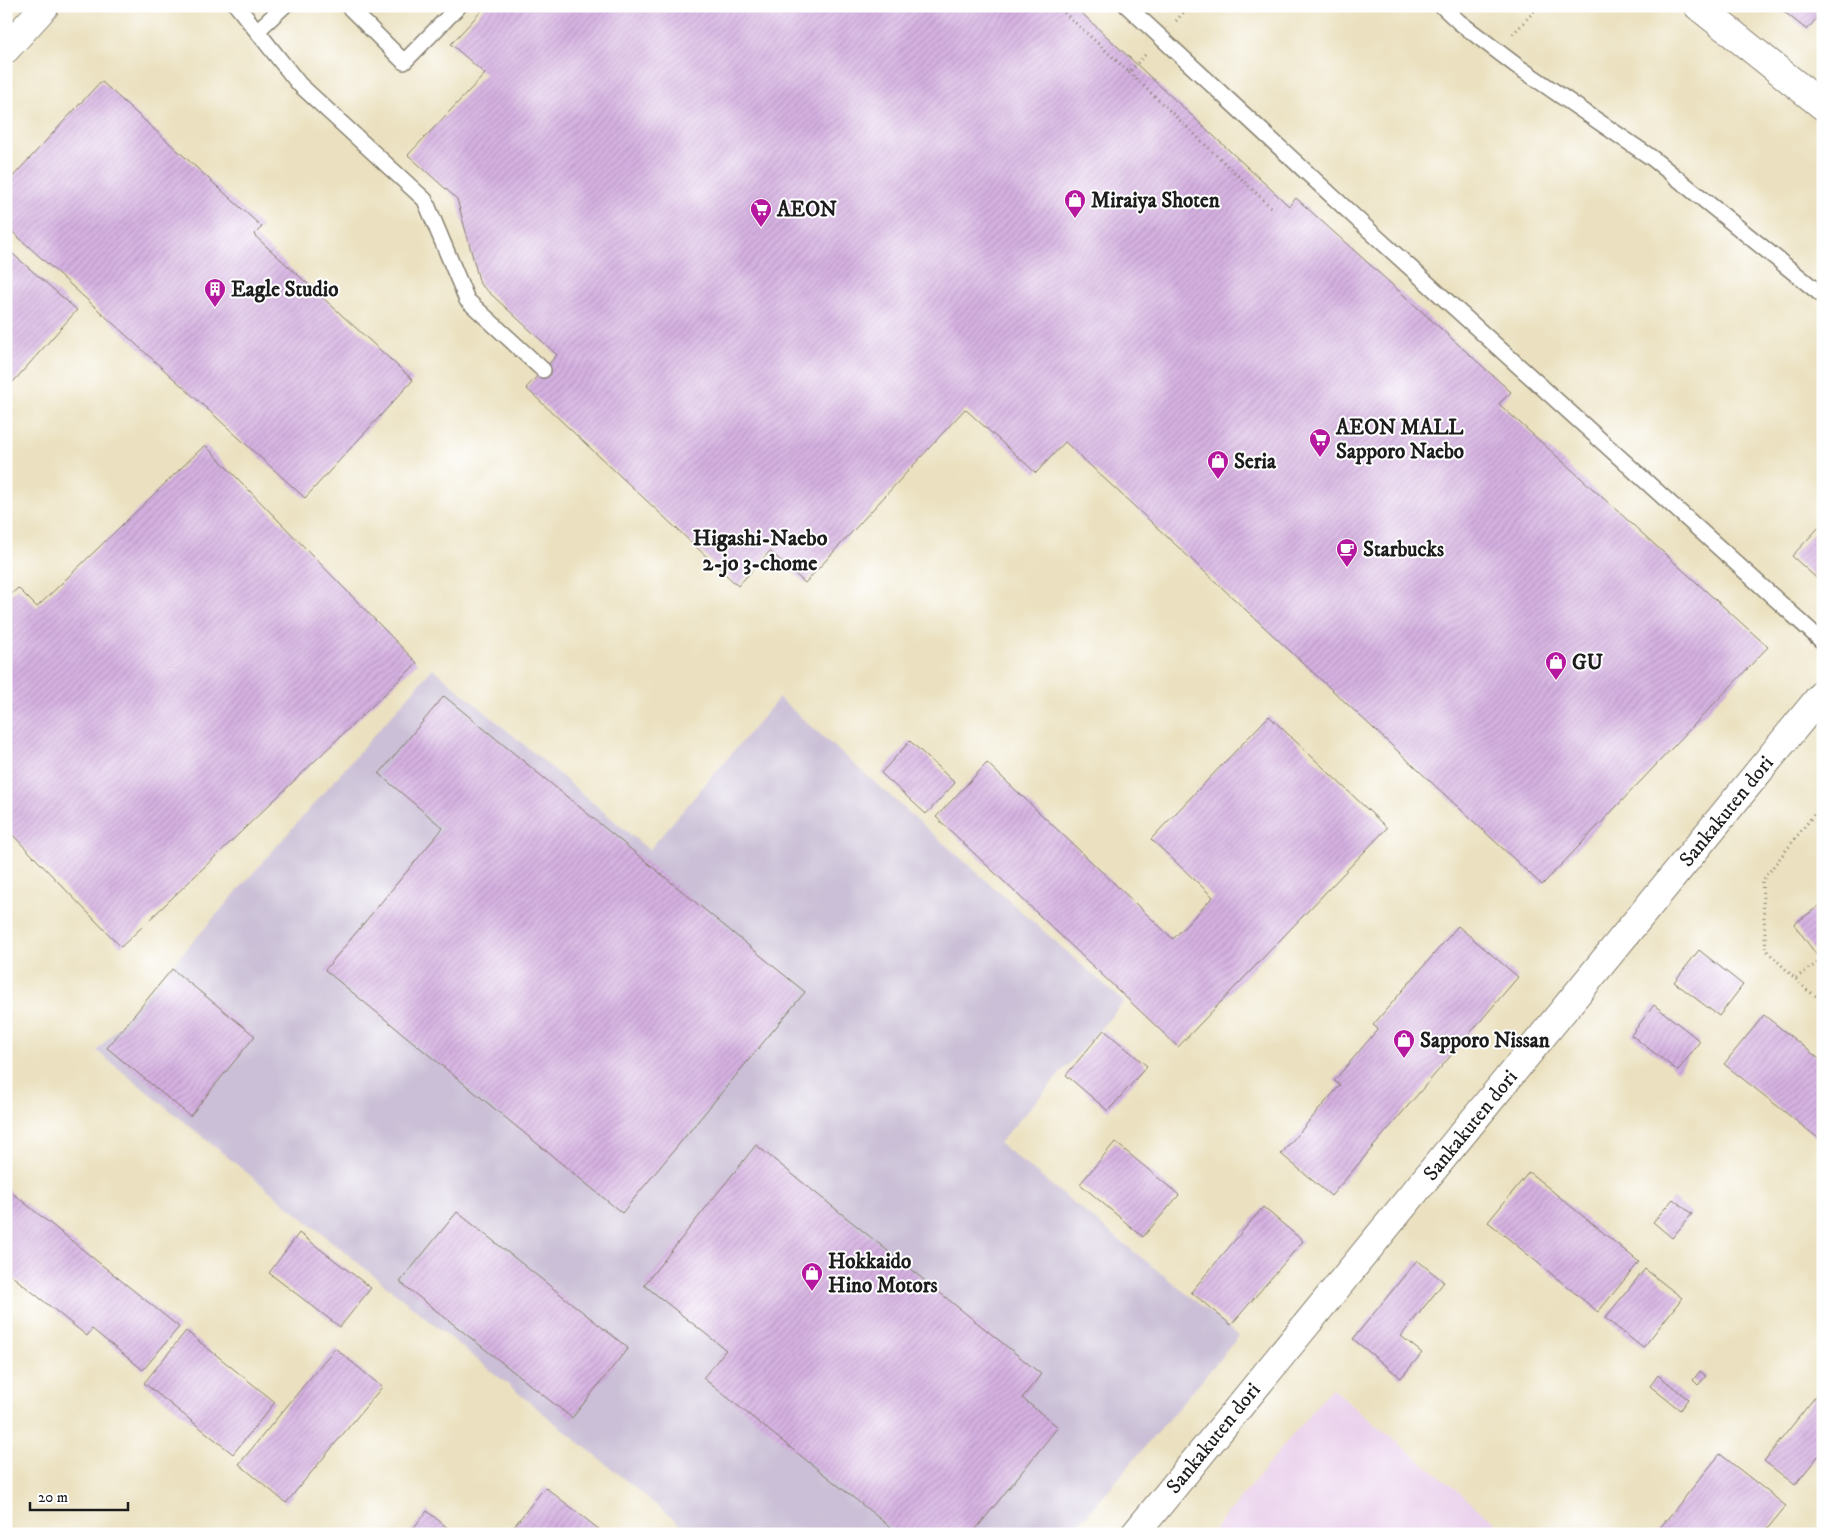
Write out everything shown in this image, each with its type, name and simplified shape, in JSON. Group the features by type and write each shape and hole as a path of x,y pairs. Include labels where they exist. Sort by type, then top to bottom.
{"main road":[{"path":"6,49 45,6"},
{"path":"1698,6 1823,106"},
{"name":"Sankakuten dori","path":"1135,1534 1823,693"}],"lane":[{"path":"237,6 299,84 425,200 467,300 544,370"},
{"path":"257,31 284,6"},
{"path":"348,6 404,62 459,6"},
{"path":"1127,6 1355,217 1823,642"},
{"path":"1442,6 1459,22 1498,52 1652,158 1823,296"}],"path":[{"path":"1058,6 1273,209"},
{"path":"1172,25 1190,6"},
{"path":"1498,52 1539,6"},
{"path":"1129,72 1150,49"},
{"path":"1823,803 1762,881 1766,950 1823,1001"},
{"path":"1796,978 1823,959"}],"shaded area":[{"path":"433,668 649,850 779,698 1124,1002 999,1143 1239,1336 1071,1534 692,1534 97,1051"},
{"path":"1331,1388 1510,1534 1211,1534"}],"building":[{"name":"AEON MALL Sapporo Naebo","path":"486,6 1074,6 1289,206 1296,198 1511,392 1499,404 1768,647 1542,885 1065,442 1036,473 965,409 805,583 770,551 738,586 526,388 557,355 480,284 457,199 408,155 485,74 451,44"},
{"path":"1777,6 1823,6 1823,10 1807,30"},
{"name":"Eagle Studio","path":"101,81 262,227 254,235 413,380 305,498 6,226 6,184"},
{"path":"6,248 77,310 6,390"},
{"path":"205,445 417,663 121,947 6,828 6,599 18,588 37,607"},
{"path":"1823,523 1823,584 1792,556"},
{"path":"444,696 805,992 622,1213 325,970 443,828 379,774"},
{"path":"1269,716 1387,828 1178,1047 936,817 987,763 1173,939 1213,897 1151,839"},
{"path":"910,741 955,783 926,814 881,773"},
{"path":"1823,903 1823,954 1818,957 1794,924"},
{"path":"1458,926 1518,977 1331,1196 1281,1154 1340,1085 1334,1081 1378,1029 1373,1025"},
{"path":"1699,950 1743,985 1719,1016 1674,982"},
{"path":"172,969 255,1036 190,1116 107,1048"},
{"path":"1654,1005 1700,1041 1678,1071 1631,1035"},
{"path":"1764,1015 1823,1062 1823,1142 1724,1064"},
{"path":"1104,1030 1147,1066 1108,1111 1066,1075"},
{"path":"1115,1142 1179,1195 1143,1237 1080,1184"},
{"path":"756,1145 1041,1374 1022,1398 1058,1427 972,1534 899,1534 703,1378 726,1350 644,1285"},
{"path":"1529,1172 1639,1262 1598,1312 1488,1222"},
{"path":"6,1188 179,1327 143,1370 92,1329 87,1336 6,1271"},
{"path":"1673,1199 1692,1214 1672,1238 1653,1222"},
{"path":"1263,1207 1303,1241 1231,1325 1191,1292"},
{"path":"457,1212 628,1348 572,1418 400,1282"},
{"path":"299,1233 371,1288 340,1327 269,1273"},
{"path":"1417,1260 1444,1282 1401,1336 1422,1353 1401,1378 1353,1339"},
{"path":"1645,1269 1682,1298 1643,1348 1605,1318"},
{"path":"186,1331 275,1402 233,1454 144,1383"},
{"path":"335,1348 382,1387 286,1503 239,1464"},
{"path":"1700,1371 1706,1376 1698,1385 1693,1380"},
{"path":"1658,1375 1688,1399 1680,1410 1650,1386"},
{"path":"1823,1387 1823,1450 1795,1485 1764,1461"},
{"path":"1720,1454 1786,1506 1763,1534 1655,1534"},
{"path":"545,1487 605,1534 508,1534"},
{"path":"427,1511 455,1534 409,1534"}],"place":[{"name":"Miraiya Shoten","path":"1075,219"},
{"name":"AEON","path":"761,228"},
{"name":"Eagle Studio","path":"215,308"},
{"name":"AEON MALL Sapporo Naebo","path":"1320,458"},
{"name":"Seria","path":"1218,480"},
{"name":"Starbucks","path":"1347,568"},
{"name":"GU","path":"1556,681"},
{"name":"Sapporo Nissan","path":"1404,1059"},
{"name":"Hokkaido Hino Motors","path":"812,1292"}],"district":[{"name":"Higashi-Naebo 2-jo 3-chome","path":"760,550"}]}
